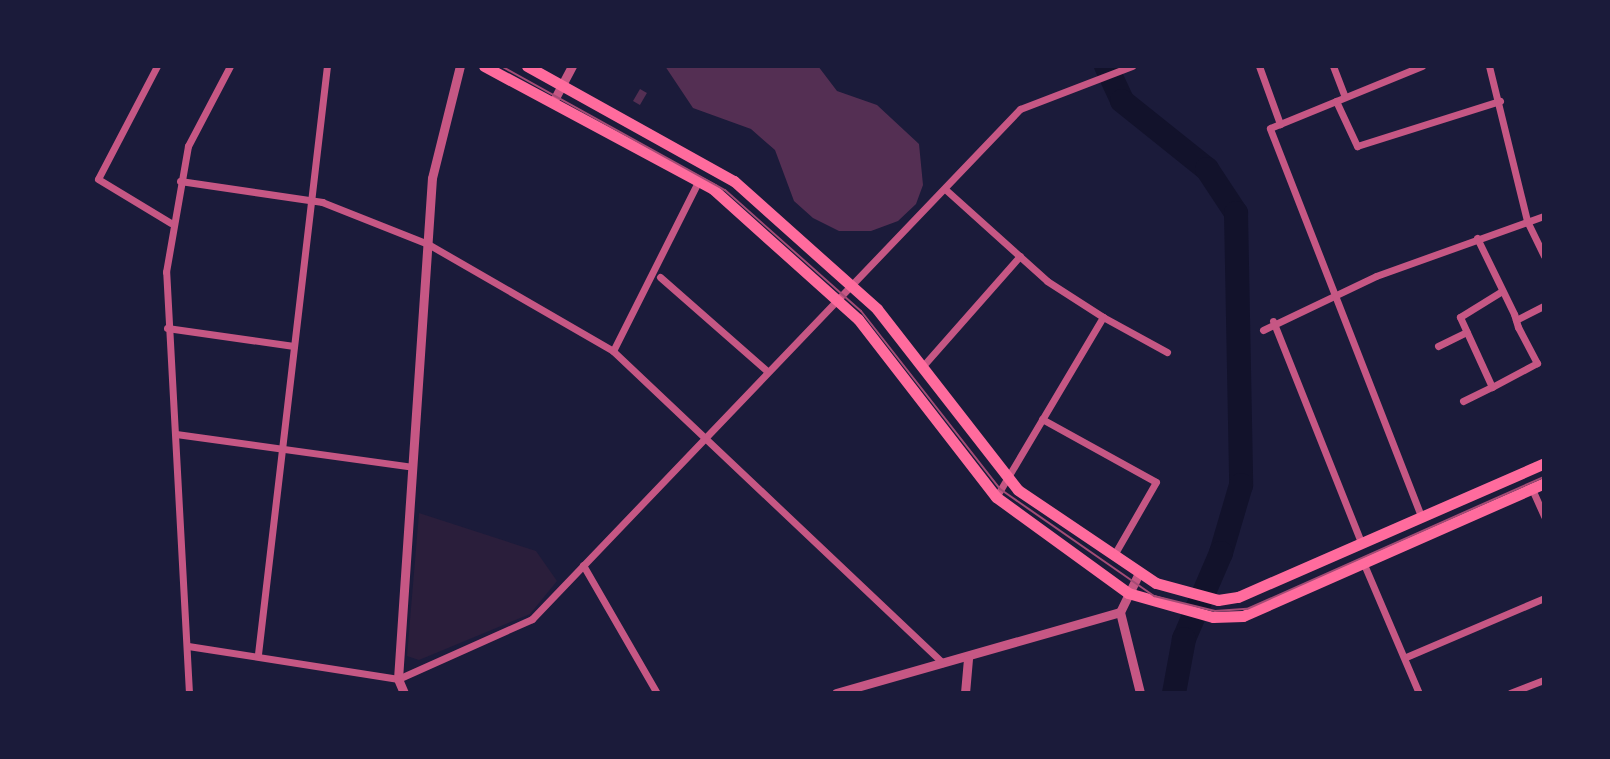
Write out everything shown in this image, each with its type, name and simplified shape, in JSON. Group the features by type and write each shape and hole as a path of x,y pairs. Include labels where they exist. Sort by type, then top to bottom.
{"main road":[{"path":"484,66 699,180 833,297 881,345 996,497 1128,593 1213,617 1250,615 1544,483"},
{"path":"527,66 714,166 851,285 922,367 1006,478 1138,575 1218,600 1544,463"}],"street":[{"path":"157,66 98,179 171,223"},
{"path":"189,693 176,434 167,328 171,223 199,115 230,66"},
{"path":"258,654 327,66"},
{"path":"404,693 398,679 432,178 460,66"},
{"path":"553,102 572,66"},
{"path":"188,646 258,654 398,679 532,619 833,297 851,285 1020,109 1132,66"},
{"path":"1259,66 1280,124"},
{"path":"1333,66 1345,97"},
{"path":"1421,516 1270,128 1422,66"},
{"path":"1489,66 1527,221 1544,256"},
{"path":"1336,101 1357,146 1500,101"},
{"path":"613,351 699,180"},
{"path":"180,181 312,200 428,244 613,351 944,664"},
{"path":"945,189 1020,256 1103,317 1167,352"},
{"path":"1263,330 1273,321 1335,293 1477,238 1544,216"},
{"path":"1463,401 1537,363 1477,238"},
{"path":"922,367 1020,256"},
{"path":"660,277 767,371"},
{"path":"1492,387 1460,317 1502,291"},
{"path":"1516,320 1544,306"},
{"path":"996,497 1103,317"},
{"path":"1273,321 1361,542"},
{"path":"167,328 294,346"},
{"path":"1438,346 1467,332"},
{"path":"1042,419 1156,482 1113,558"},
{"path":"176,434 413,467"},
{"path":"1532,489 1544,516"},
{"path":"1363,562 1419,693"},
{"path":"583,565 657,693"},
{"path":"1138,575 1120,612 1140,693"},
{"path":"1406,657 1544,598"},
{"path":"836,693 1120,612"},
{"path":"965,693 968,656"},
{"path":"1510,693 1544,680"}],"shaded area":[{"path":"419,513 536,551 557,581 530,614 419,660 407,656"}],"building":[{"path":"665,66 818,66 837,91 877,105 919,144 923,185 916,204 898,221 871,231 839,231 813,218 794,201 775,150 751,129 693,108"},
{"path":"640,89 647,93 640,105 633,101"}],"waterway":[{"path":"1106,66 1122,101 1207,169 1236,213 1241,485 1221,553 1184,639 1174,693"}],"tram line":[{"path":"501,66 725,190 861,311 1000,489 1154,596 1215,611 1247,609 1544,477"}]}
